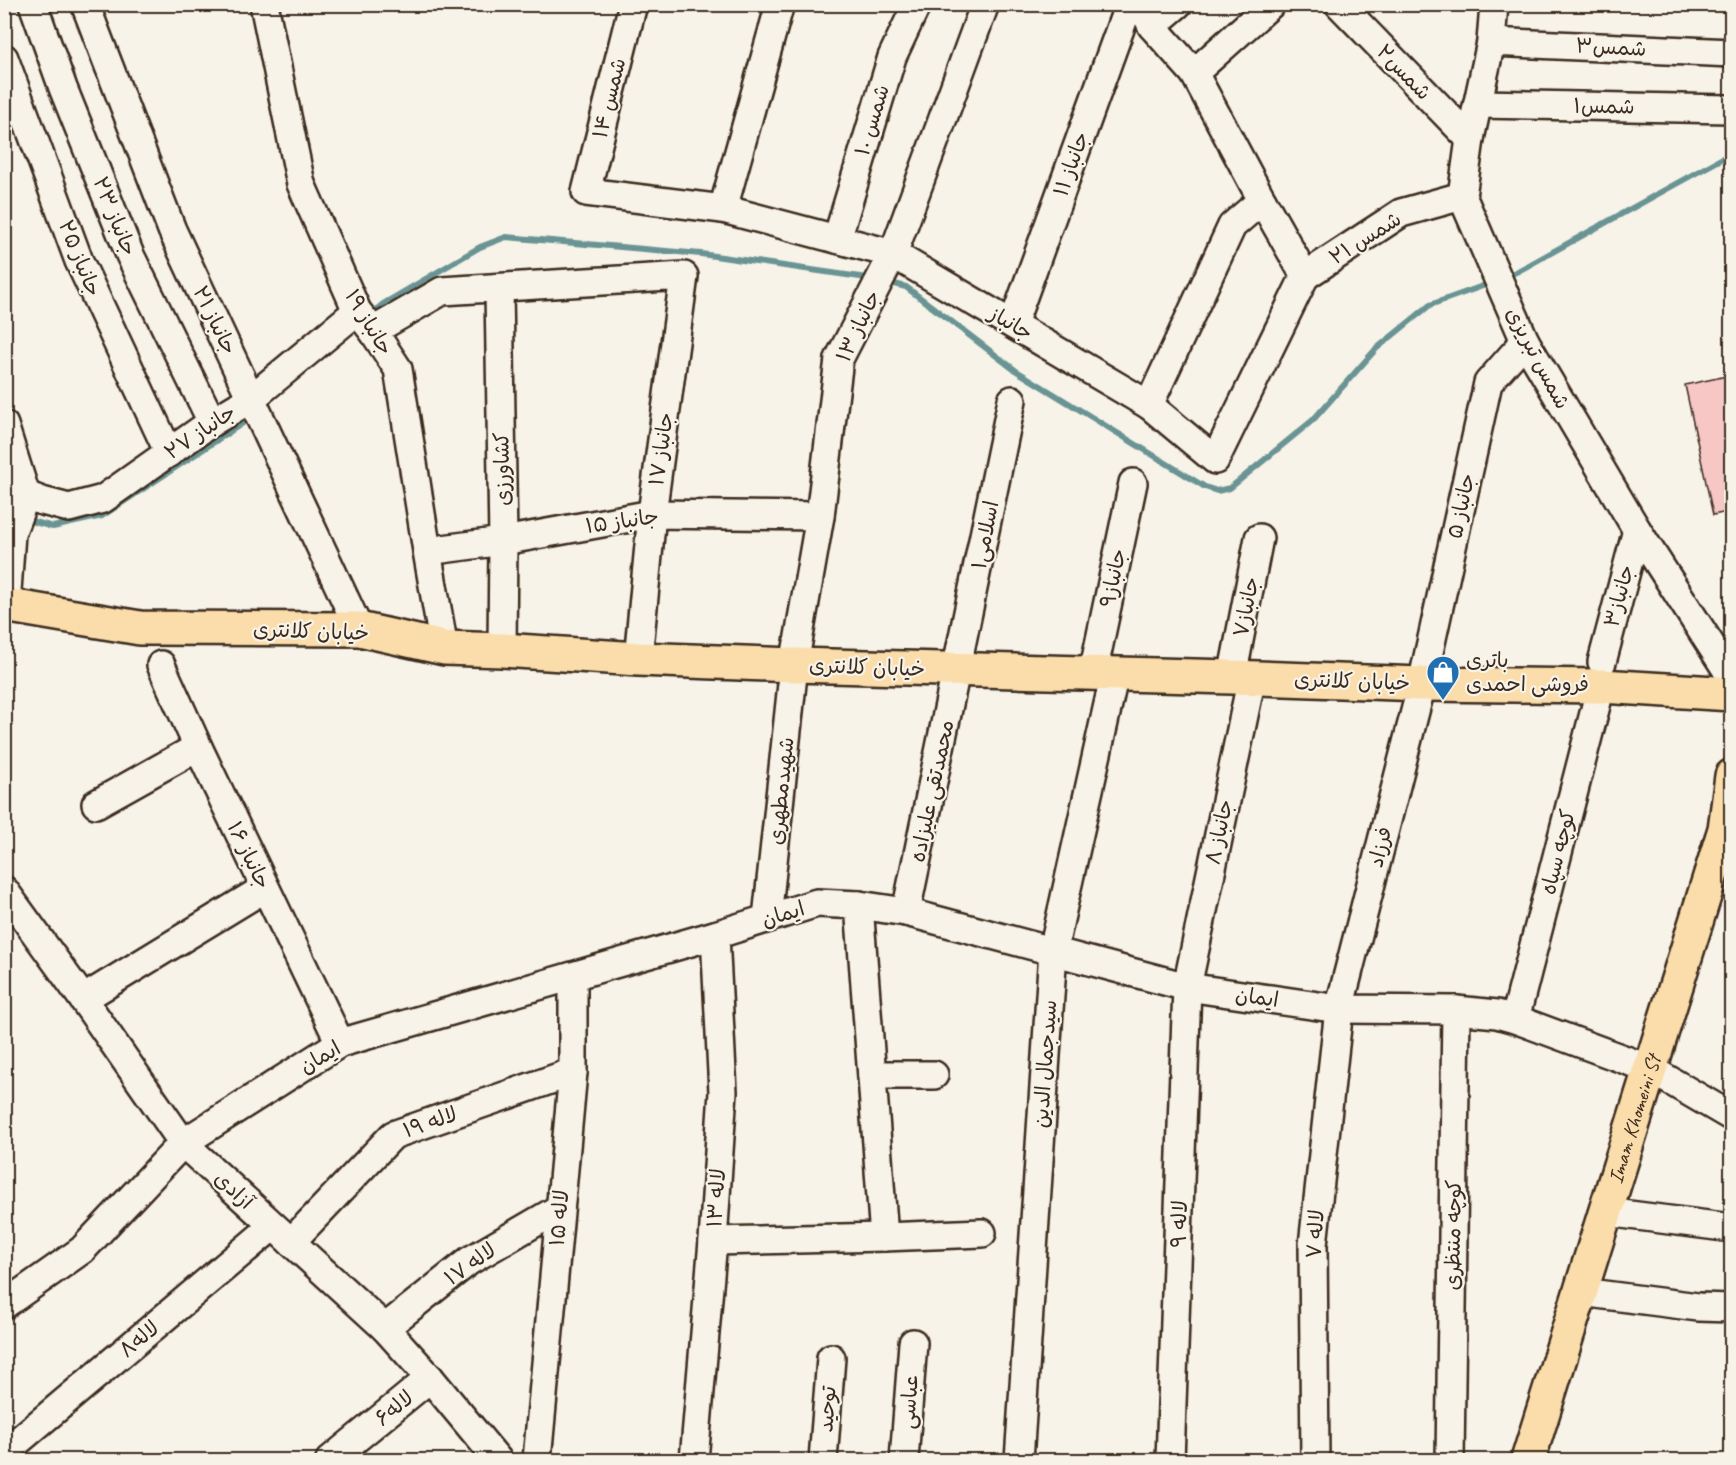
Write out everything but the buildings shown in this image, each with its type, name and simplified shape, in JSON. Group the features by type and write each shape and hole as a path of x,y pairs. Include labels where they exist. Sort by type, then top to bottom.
{"main road":[{"name":"خیابان کلانتری","path":"5,605 140,628 359,629 444,648 794,665 1422,684 1601,674 1731,694"},
{"name":"Imam Khomeini St","path":"1528,1461 1650,1069 1728,844 1731,776"}],"street":[{"name":"جانباز ۲۳","path":"33,4 63,88 130,255 212,422"},
{"name":"جانباز ۲۱","path":"86,4 172,230 359,629"},
{"name":"جانباز ۱۹","path":"264,4 301,184 365,321 398,369 444,648"},
{"name":"شمس ۱۴","path":"586,192 633,4"},
{"path":"723,209 780,4"},
{"name":"شمس ۱۰","path":"837,239 891,57 917,4"},
{"name":"جانباز ۱۳","path":"794,665 820,516 839,359 893,254 985,4"},
{"name":"جانباز ۱۱","path":"1013,324 1129,4"},
{"path":"1178,4 1147,15 1194,73 1305,276"},
{"path":"1194,73 1271,4"},
{"name":"شمس۲","path":"1339,4 1470,139"},
{"path":"1462,196 1470,139 1491,42 1494,4"},
{"name":"شمس۳","path":"1491,42 1731,53"},
{"name":"جانباز ۲۵","path":"4,57 79,261 169,453"},
{"name":"شمس۱","path":"1478,104 1729,109"},
{"name":"جانباز","path":"586,192 723,209 893,254 1149,405 1215,460 1305,276"},
{"name":"شمس ۲۱","path":"1305,276 1401,213 1462,196"},
{"name":"شمس تبریزی","path":"1462,196 1525,341 1637,530 1731,678"},
{"path":"1149,405 1232,226 1262,200"},
{"name":"جانباز ۲۷","path":"26,495 69,508 103,499 212,422 252,398 365,321 442,291 684,276"},
{"name":"جانباز ۱۷","path":"638,658 652,514 684,276"},
{"name":"کشاورزی","path":"499,289 503,541 502,650"},
{"name":"جانباز ۵","path":"1422,684 1488,383 1525,341"},
{"name":"اسلامی۱","path":"958,669 1012,400"},
{"path":"4,425 26,495 11,534 5,605"},
{"name":"جانباز۹","path":"1104,673 1132,483"},
{"name":"جانباز ۱۵","path":"427,551 503,541 652,514 820,516"},
{"name":"جانباز۳","path":"1601,674 1637,530"},
{"name":"جانباز۷","path":"1242,677 1259,538"},
{"name":"جانباز ۱۶","path":"161,665 340,1043"},
{"name":"شهیدمطهری","path":"767,918 794,665"},
{"name":"محمدتقی علیزاده","path":"906,912 958,669"},
{"name":"سیدجمال الدین","path":"1019,1461 1053,951 1104,673"},
{"name":"کوچه سپاه","path":"1515,1019 1601,674"},
{"name":"جانباز ۸","path":"1187,987 1242,677"},
{"name":"فرزاد","path":"1339,1009 1422,684"},
{"path":"96,804 198,747"},
{"path":"83,999 265,888"},
{"name":"آزادی","path":"4,890 183,1143 385,1328 430,1378 498,1461"},
{"name":"ایمان","path":"4,1305 82,1250 183,1143 340,1043 715,935 817,903 859,905 906,912 1187,987 1339,1009 1456,1010 1497,1014 1650,1069 1731,1117"},
{"path":"859,905 884,1238"},
{"name":"لاله ۱۳","path":"694,1461 723,1092 715,935"},
{"name":"لاله ۱۵","path":"537,1461 573,1072 573,976"},
{"name":"لاله ۹","path":"1170,1461 1187,987"},
{"name":"لاله ۷","path":"1315,1461 1313,1245 1339,1009"},
{"name":"کوچه منتظری","path":"1450,1461 1456,1010"},
{"name":"لاله ۱۹","path":"282,1234 393,1135 573,1072"},
{"path":"872,1075 934,1075"},
{"name":"لاله ۱۷","path":"385,1328 469,1261 560,1208"},
{"path":"1606,1212 1731,1228"},
{"path":"713,1240 884,1238 982,1233"},
{"name":"لاله۸","path":"4,1453 282,1234"},
{"path":"1581,1292 1698,1307 1731,1308"},
{"name":"عباسی","path":"904,1461 913,1343"},
{"name":"توحید","path":"823,1461 831,1358"},
{"name":"لاله۶","path":"330,1461 430,1378"}],"waterway":[{"path":"1503,278 1732,153"},
{"path":"369,316 383,304 480,247 506,237 701,254 874,279"},
{"path":"887,282 906,287 1015,370 1205,487 1217,491 1230,488 1313,420 1376,349 1430,305 1491,283"},
{"path":"24,519 53,527 102,516 252,417"}],"place":[{"name":"باتری فروشی احمدی","path":"1443,701"}]}
